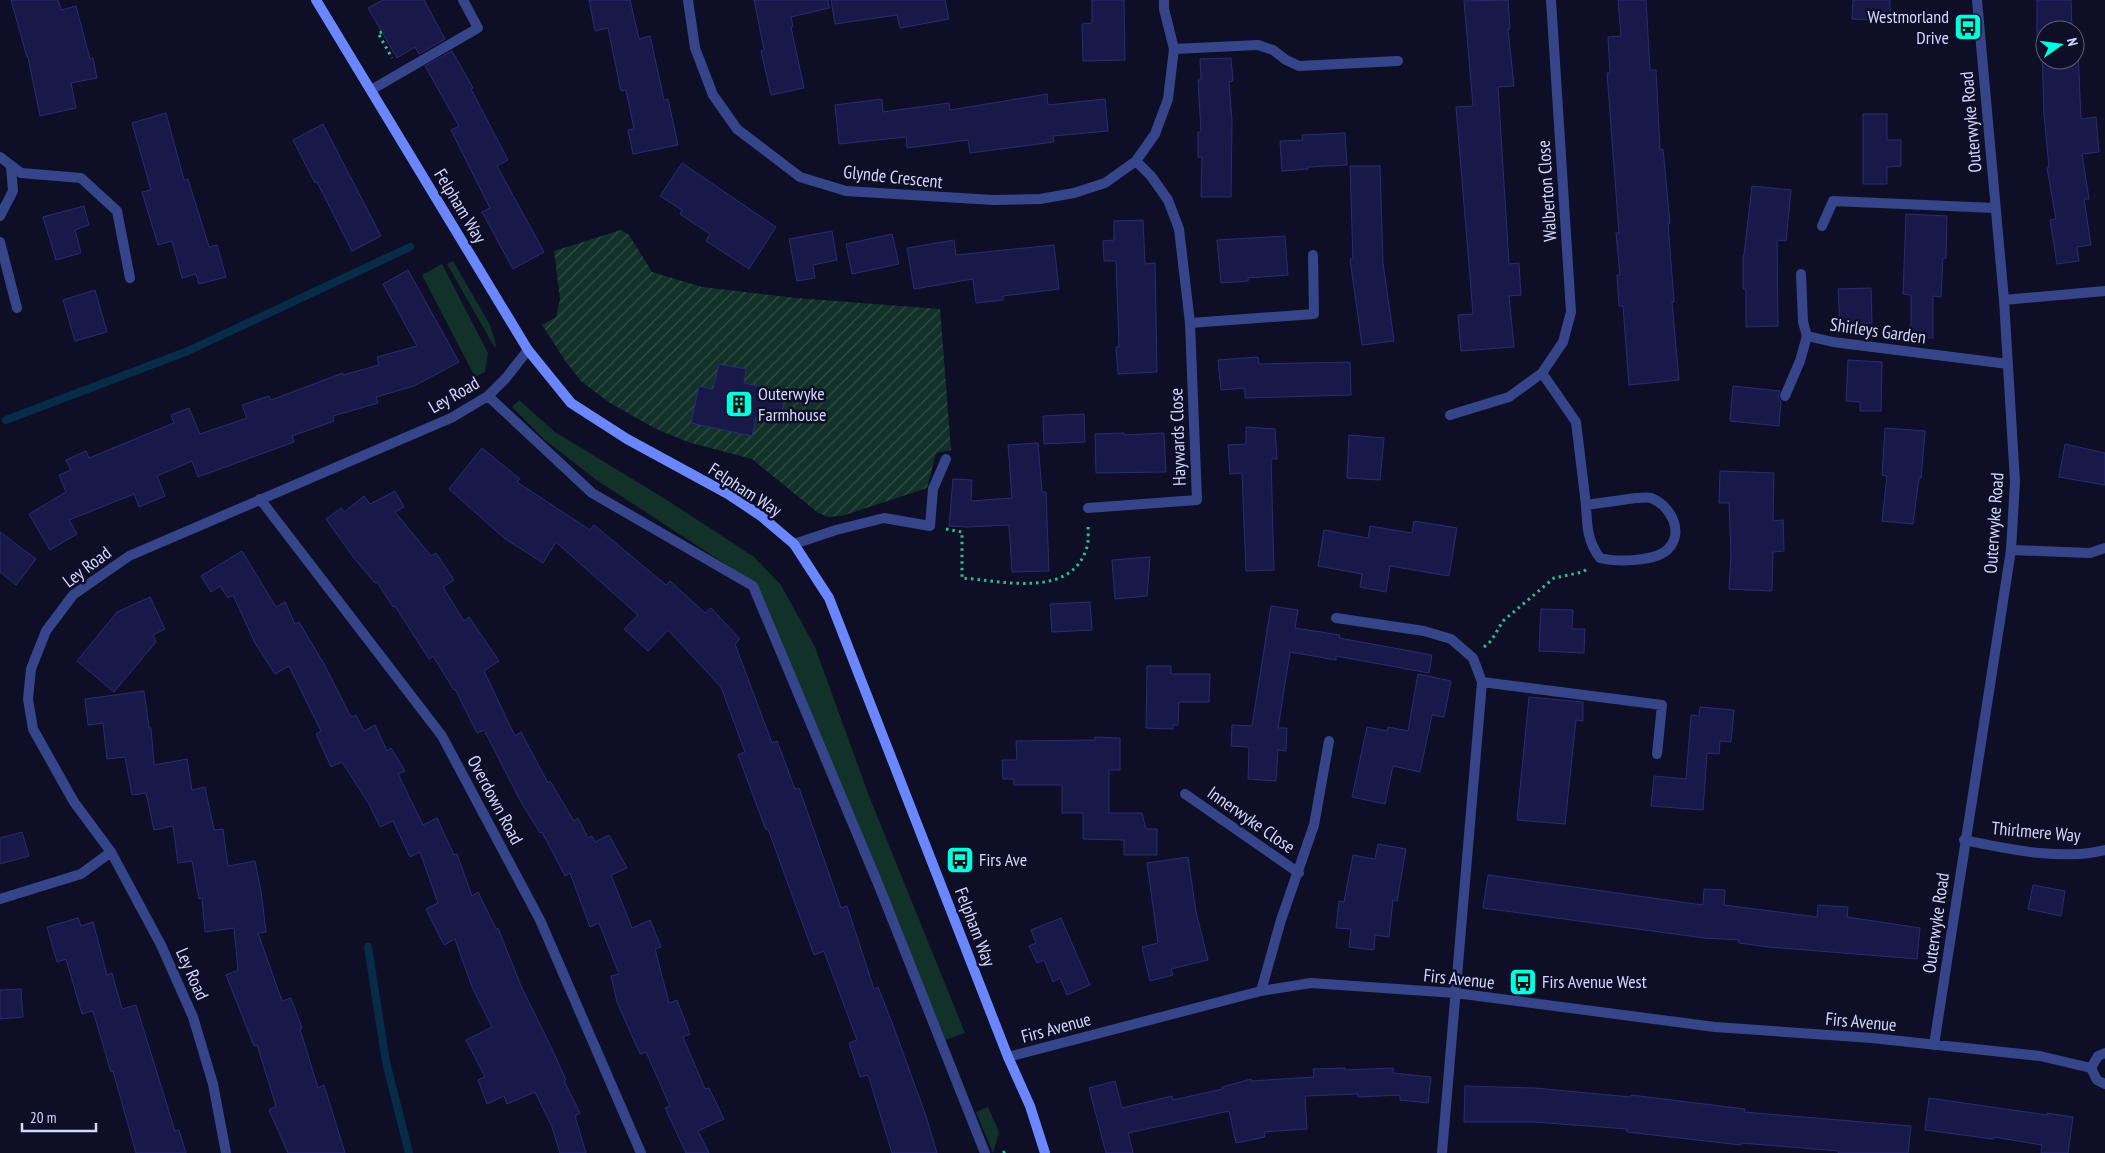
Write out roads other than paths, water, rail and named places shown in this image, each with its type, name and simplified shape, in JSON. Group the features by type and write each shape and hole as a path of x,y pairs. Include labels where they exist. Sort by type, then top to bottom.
{"main road":[{"name":"Felpham Way","path":"316,0 528,350 571,403 627,439 728,494 761,516 794,544 828,598 1008,1057 1030,1106 1045,1153"}],"street":[{"path":"371,90 478,28 463,0"},
{"name":"Glynde Crescent","path":"688,0 695,48 713,95 737,129 800,177 846,191 993,200 1040,199 1074,193 1105,183 1136,161"},
{"path":"1136,161 1154,134 1168,99 1174,49 1164,9 1164,0"},
{"name":"Walberton Close","path":"1450,415 1509,397 1542,373 1563,342 1571,312 1551,0"},
{"name":"Outerwyke Road","path":"1934,1045 1964,840 2011,550 2015,482 2004,300 1977,0"},
{"path":"1174,49 1258,45 1273,50 1286,60 1299,66 1398,61"},
{"path":"0,157 21,173 81,178 117,211 130,278"},
{"name":"Haywards Close","path":"1088,508 1197,500 1190,323 1179,229 1168,200 1151,176 1136,161"},
{"path":"0,216 13,191 10,166"},
{"path":"1822,226 1833,201 1995,208"},
{"path":"0,242 17,308"},
{"path":"1190,323 1314,314 1313,254"},
{"name":"Shirleys Garden","path":"1802,274 1803,322 1807,336 1833,342 2008,364"},
{"path":"2004,300 2105,291"},
{"path":"1785,396 1800,360 1807,336"},
{"name":"Ley Road","path":"226,1153 213,1084 193,1017 161,945 111,852 74,802 33,729 28,699 31,669 46,631 73,595 129,556 451,418 488,396 506,378 528,350"},
{"path":"1542,373 1576,422 1588,536 1593,549 1600,558 1623,561 1659,555 1668,549 1674,540 1676,528 1671,513 1660,503 1650,498 1636,498 1586,505"},
{"path":"488,396 592,493 752,586 879,886 985,1153"},
{"path":"794,544 836,530 884,518 930,526 932,489 946,459"},
{"name":"Overdown Road","path":"260,499 442,736 540,920 641,1153"},
{"path":"2011,550 2090,552 2105,548"},
{"path":"1336,618 1433,634 1451,640 1473,658 1482,682 1442,1153"},
{"path":"1482,682 1662,705 1657,754"},
{"name":"Innerwyke Close","path":"1261,991 1281,920 1314,825 1329,741"},
{"name":"Innerwyke Close","path":"1185,794 1298,873"},
{"name":"Thirlmere Way","path":"1964,840 2014,850 2044,853 2073,854 2105,850"},
{"path":"0,899 80,874 111,852"},
{"name":"Firs Avenue","path":"1008,1057 1261,991 1311,983 1455,994 1715,1027 1872,1038 2040,1056 2091,1068"},
{"path":"2105,1053 2098,1056 2091,1068 2097,1080 2105,1084"}],"waterway":[{"path":"6,420 188,351 410,247"},
{"path":"368,947 386,1062 409,1153"}],"place":[{"name":"Westmorland Drive","path":"1968,27"},
{"name":"Outerwyke Farmhouse","path":"739,404"},
{"name":"Firs Ave","path":"960,860"},
{"name":"Firs Avenue West","path":"1523,982"}]}
